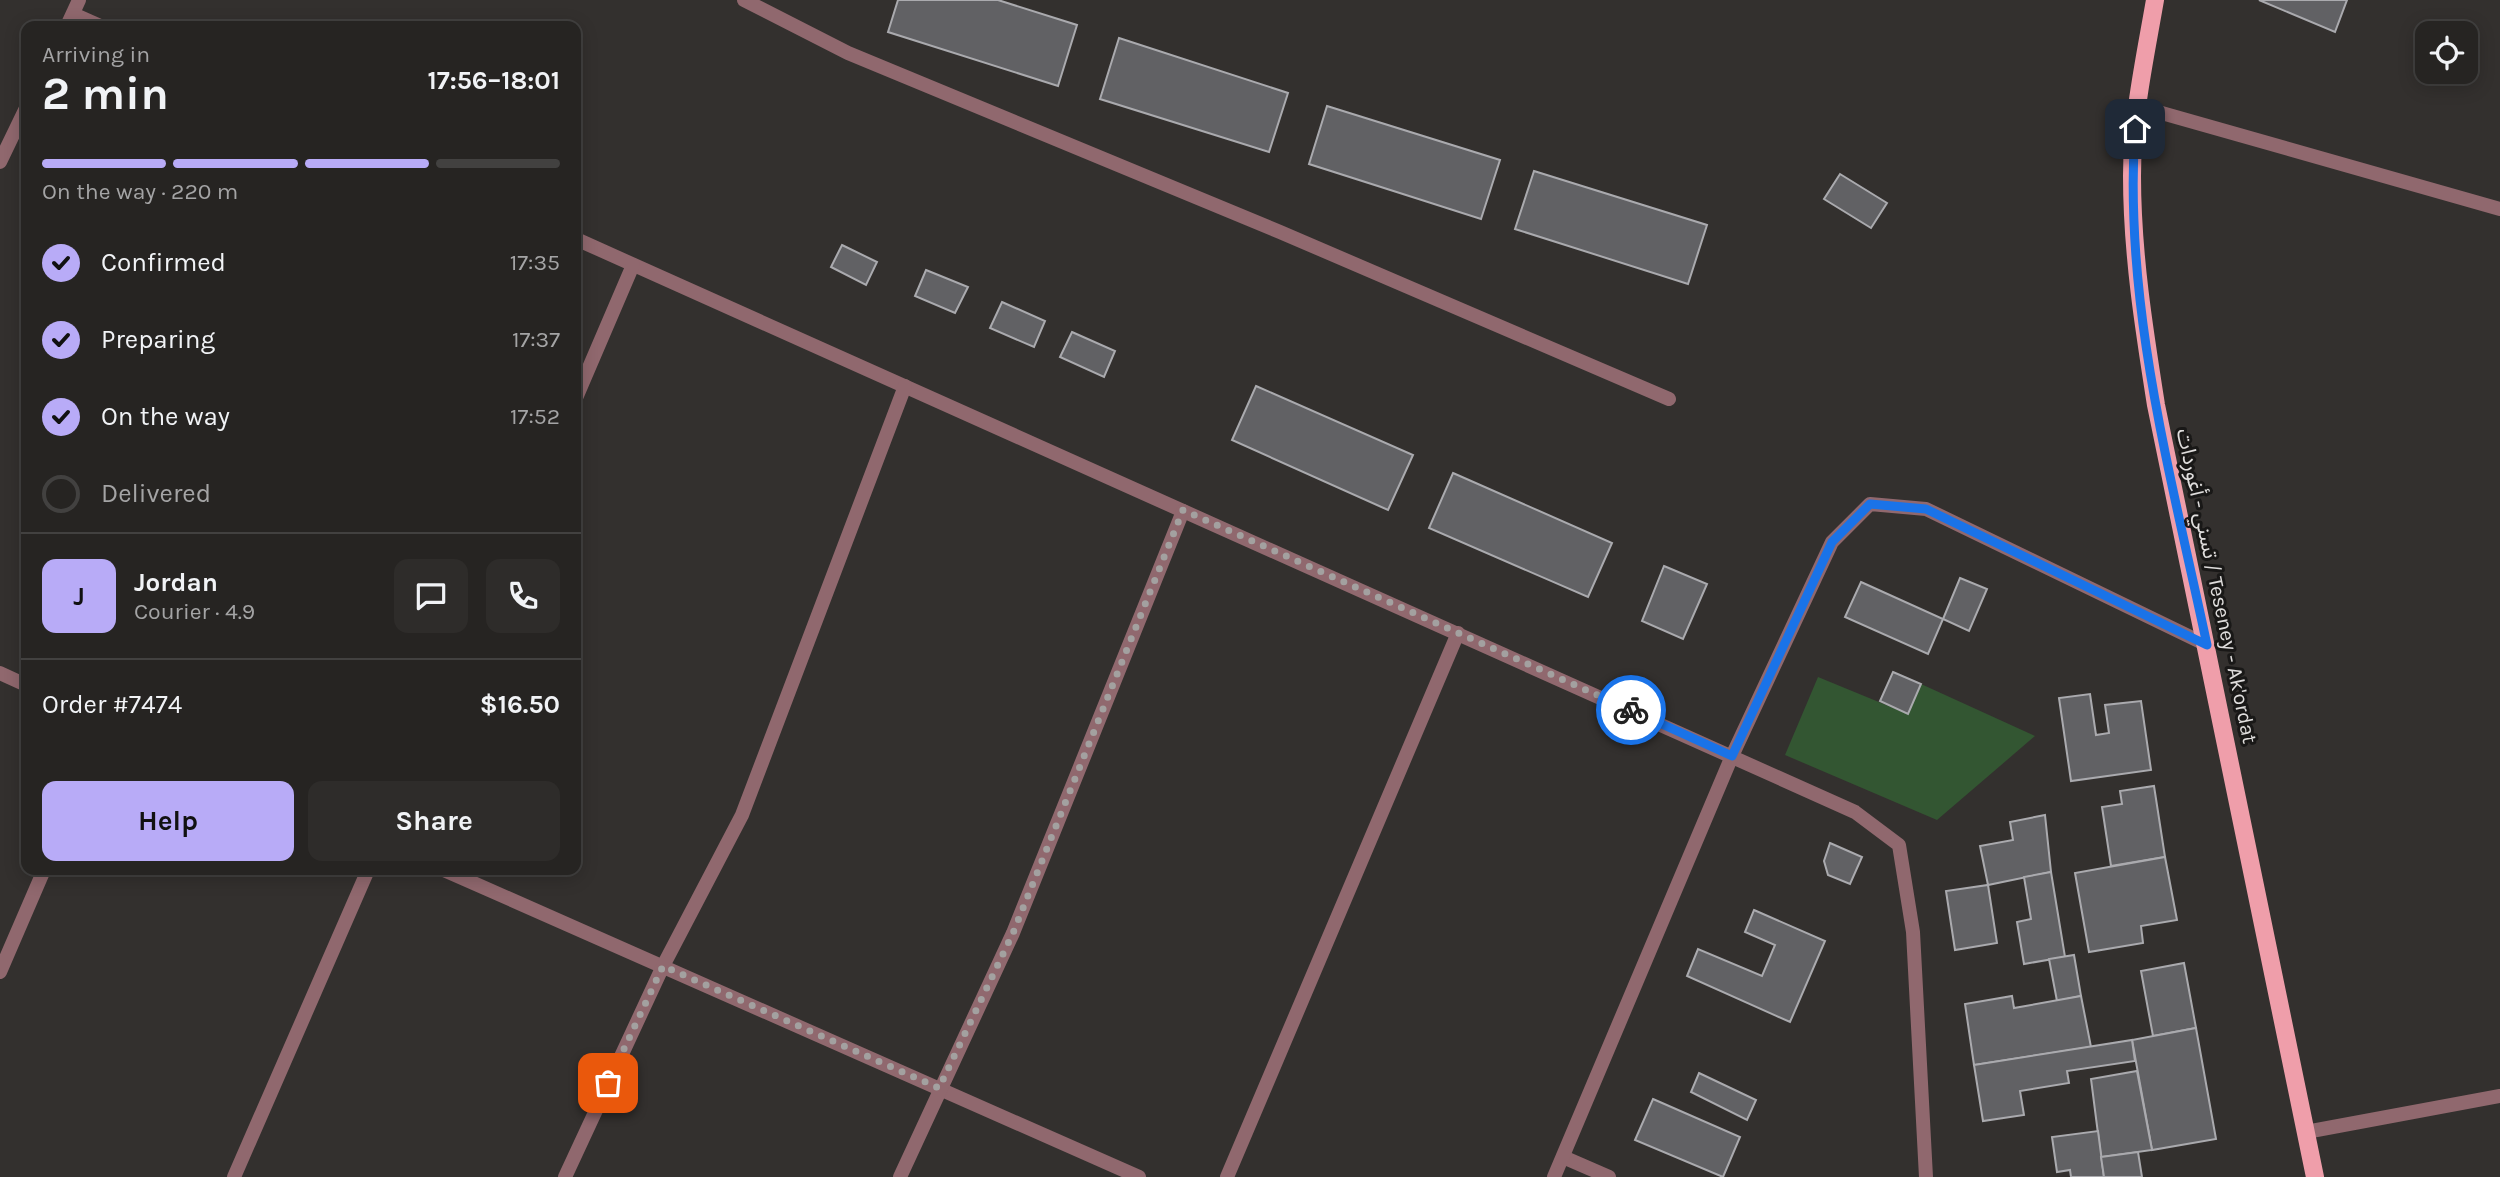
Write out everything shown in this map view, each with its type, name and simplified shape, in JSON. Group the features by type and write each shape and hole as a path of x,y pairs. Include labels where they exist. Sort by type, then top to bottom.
{"main road":[{"name":"تسني - أغوردات / Teseney - Ak'ordat","path":"2155,0 2137,106 2132,175 2138,288 2156,405 2315,1177"}],"street":[{"path":"744,0 849,53 1293,238 1669,399"},
{"path":"73,13 90,21"},
{"path":"2137,106 2500,209"},
{"path":"0,162 21,118"},
{"path":"581,241 1855,812 1899,845 1913,932 1926,1177"},
{"path":"581,386 633,265"},
{"path":"565,1177 663,966 742,816 905,386"},
{"path":"1554,1177 1732,756 1832,542 1870,504 1926,509 2207,645"},
{"path":"900,1177 1013,933 1183,510"},
{"path":"1227,1177 1458,633"},
{"path":"0,673 21,683"},
{"path":"0,972 42,875"},
{"path":"234,1177 366,875"},
{"path":"455,875 1139,1177"},
{"path":"2306,1132 2500,1096"},
{"path":"1563,1157 1609,1177"}],"green space":[{"path":"1818,677 1908,714 1921,684 2035,736 1937,820 1785,755"}],"building":[{"path":"898,0 998,0 1077,25 1058,86 888,32"},
{"path":"2259,0 2347,0 2335,32"},
{"path":"1119,38 1288,93 1269,152 1100,99"},
{"path":"1327,106 1500,160 1481,219 1309,164"},
{"path":"1534,171 1707,225 1688,284 1515,229"},
{"path":"1840,174 1887,203 1871,228 1824,199"},
{"path":"842,245 877,262 866,285 831,267"},
{"path":"926,270 968,287 955,313 915,296"},
{"path":"1002,302 1045,321 1034,347 990,328"},
{"path":"1072,332 1115,351 1104,377 1060,357"},
{"path":"1256,386 1413,455 1388,510 1232,440"},
{"path":"1453,473 1612,543 1588,597 1429,528"},
{"path":"1664,566 1707,584 1683,639 1642,621"},
{"path":"1960,578 1987,589 1969,631 1943,619"},
{"path":"1861,582 1943,619 1928,654 1845,617"},
{"path":"1893,672 1921,684 1908,714 1880,701"},
{"path":"2090,694 2096,735 2109,733 2105,705 2141,701 2151,770 2071,781 2059,698"},
{"path":"2154,786 2165,857 2111,866 2102,807 2122,804 2120,791"},
{"path":"2045,815 2051,872 1988,885 1980,846 2013,840 2010,822"},
{"path":"1830,843 1862,857 1850,884 1828,875 1824,861"},
{"path":"2165,857 2177,920 2141,926 2143,943 2089,952 2075,873"},
{"path":"2051,872 2065,957 2024,964 2017,922 2031,919 2024,877"},
{"path":"1988,885 1997,943 1955,950 1946,891"},
{"path":"1754,910 1825,941 1790,1022 1687,976 1698,949 1762,976 1775,945 1745,932"},
{"path":"2074,955 2081,996 2057,1001 2049,959"},
{"path":"2184,963 2196,1028 2153,1036 2141,971"},
{"path":"2012,996 2014,1008 2081,996 2091,1047 1974,1065 1965,1004"},
{"path":"2196,1028 2216,1139 2152,1150 2132,1040"},
{"path":"2132,1040 2135,1061 2067,1071 2069,1083 2020,1091 2024,1115 1983,1121 1974,1065"},
{"path":"2137,1071 2152,1150 2101,1157 2091,1079"},
{"path":"1699,1073 1756,1100 1747,1120 1691,1092"},
{"path":"1653,1099 1740,1137 1723,1177 1635,1140"},
{"path":"2098,1131 2104,1177 2071,1177 2070,1170 2057,1172 2052,1137"},
{"path":"2138,1152 2142,1177 2104,1177 2101,1157"}],"way so far":[{"path":"608,1083 663,966 939,1088 1013,933 1183,510 1631,710"}],"route":[{"path":"1631,710 1732,756 1832,542 1870,504 1926,509 2207,645 2156,405 2138,288 2132,175 2135,129"}]}
